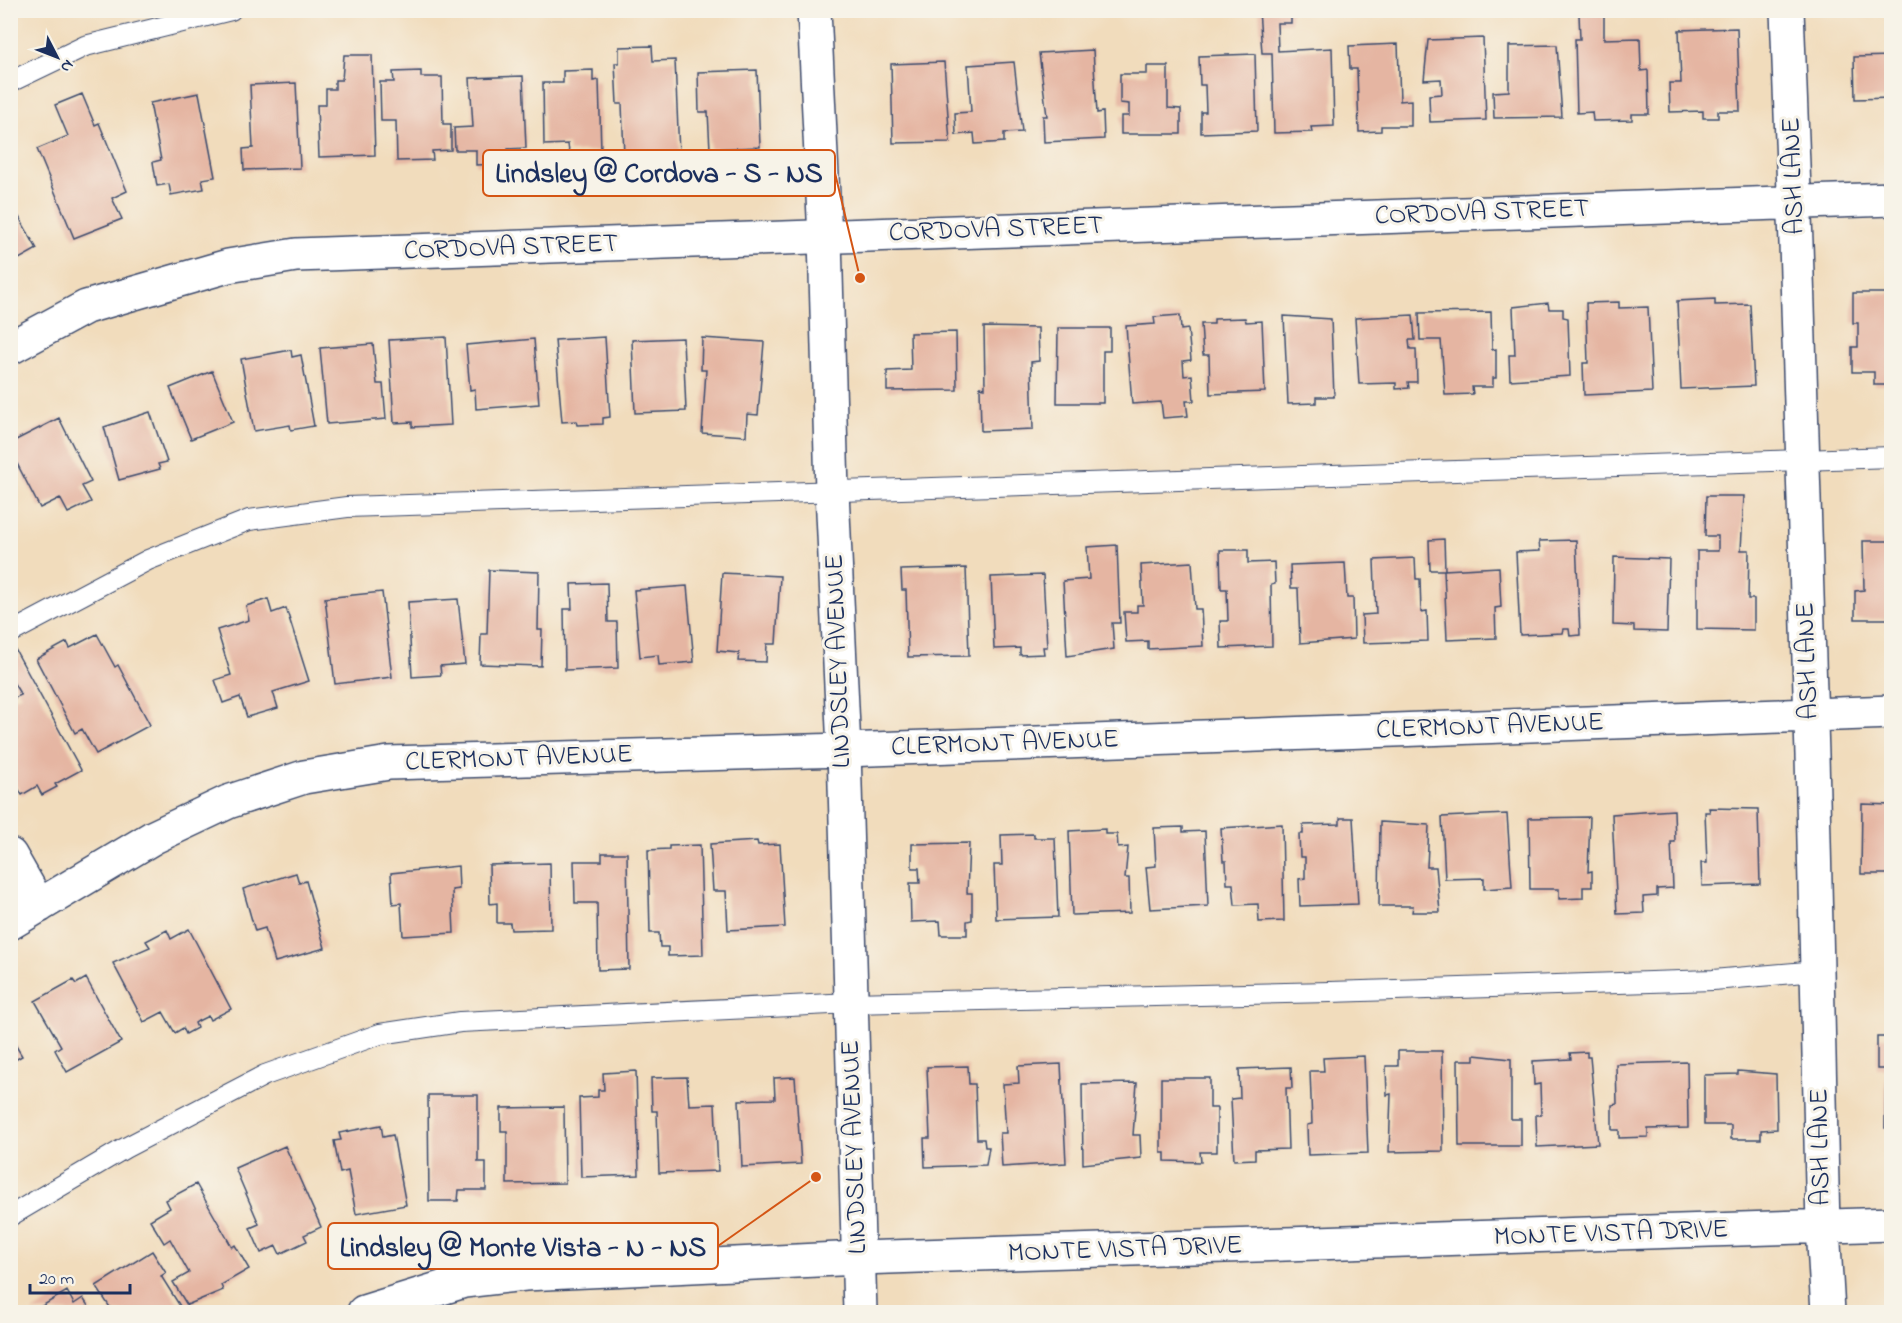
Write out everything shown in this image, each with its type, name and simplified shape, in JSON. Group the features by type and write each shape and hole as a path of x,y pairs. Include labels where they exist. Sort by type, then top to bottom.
{"street":[{"name":"LINDSLEY AVENUE","path":"814,10 844,750 860,1312"},
{"name":"ASH LANE","path":"1787,10 1795,202 1818,971 1823,1227 1828,1312"},
{"name":"CORDOVA STREET","path":"10,348 86,307 228,266 296,255 1892,199"},
{"name":"CLERMONT AVENUE","path":"10,923 154,837 228,802 304,777 389,763 844,750 1892,712"},
{"path":"10,855 39,906"},
{"name":"MONTE VISTA DRIVE","path":"364,1312 464,1281 525,1274 859,1258 1892,1224"}],"lane":[{"path":"10,82 86,46 231,10"},
{"path":"10,633 148,560 249,520 347,507 1892,457"},
{"path":"10,1216 125,1148 265,1075 380,1034 460,1022 851,1003 1701,981 1818,971"}],"building":[{"path":"1259,10 1291,10 1291,23 1277,23 1278,51 1332,48 1334,126 1311,127 1312,132 1274,133 1272,53 1262,53"},
{"path":"1604,13 1604,39 1640,38 1641,71 1648,70 1649,114 1632,114 1632,120 1593,121 1592,112 1577,113 1575,39 1580,39 1579,14"},
{"path":"1737,28 1740,111 1718,111 1718,118 1703,118 1703,111 1670,112 1669,83 1681,83 1679,30"},
{"path":"1483,38 1486,120 1430,122 1429,95 1442,94 1441,79 1424,80 1428,40"},
{"path":"1398,44 1400,101 1411,100 1411,126 1381,126 1381,131 1359,132 1357,69 1350,69 1349,46"},
{"path":"1557,45 1562,117 1494,118 1493,92 1509,91 1509,46"},
{"path":"652,46 653,61 675,60 679,154 624,155 622,104 617,104 615,63 619,63 619,47"},
{"path":"1093,50 1097,113 1103,112 1104,139 1044,142 1043,116 1047,116 1039,53"},
{"path":"1255,54 1257,131 1201,133 1201,112 1206,112 1205,85 1200,85 1199,56"},
{"path":"344,55 372,55 375,155 319,157 317,105 326,105 326,89 335,89 335,80 342,80"},
{"path":"1892,56 1892,98 1855,99 1854,57"},
{"path":"944,62 950,142 893,143 891,64"},
{"path":"1014,62 1022,132 1004,133 1004,142 975,144 974,133 956,135 955,113 971,112 968,65"},
{"path":"1147,66 1168,66 1168,108 1181,109 1181,134 1121,134 1121,116 1129,116 1129,104 1120,103 1120,74 1147,74"},
{"path":"593,70 593,81 599,80 601,151 569,152 568,144 544,145 543,83 563,83 563,71"},
{"path":"757,70 760,147 710,149 708,112 699,112 698,72"},
{"path":"421,71 421,77 442,77 443,124 451,124 451,150 432,151 433,160 397,161 396,121 381,121 380,82 394,82 393,72"},
{"path":"523,76 526,148 508,149 509,158 500,158 500,164 476,165 476,150 455,150 454,128 473,127 470,78"},
{"path":"296,83 300,168 244,170 243,149 253,148 250,85"},
{"path":"199,93 215,177 202,179 204,189 171,195 169,184 157,186 153,162 161,160 150,103"},
{"path":"82,94 95,125 99,123 127,191 112,198 122,219 74,238 37,149 68,136 55,105"},
{"path":"10,213 14,219 19,217 37,249 10,264"},
{"path":"1853,293 1892,293 1892,385 1874,385 1874,372 1852,372 1852,347 1858,347 1858,323 1853,323"},
{"path":"1715,299 1715,305 1750,304 1754,386 1681,389 1677,301"},
{"path":"1619,302 1619,308 1648,307 1652,392 1584,395 1583,363 1588,363 1586,303"},
{"path":"1548,303 1549,309 1563,309 1563,317 1568,318 1570,376 1510,380 1509,355 1515,355 1513,307"},
{"path":"1491,312 1492,350 1496,349 1496,378 1493,378 1493,387 1472,387 1473,394 1445,395 1441,340 1420,340 1419,313"},
{"path":"1180,315 1181,330 1188,329 1191,360 1183,361 1184,376 1192,375 1194,401 1186,401 1188,416 1163,418 1161,402 1132,404 1126,326 1155,324 1154,317"},
{"path":"1413,315 1415,340 1409,340 1410,349 1416,349 1417,382 1408,382 1409,388 1396,389 1396,383 1359,384 1355,318"},
{"path":"1284,316 1331,319 1334,397 1316,397 1316,403 1288,404"},
{"path":"1245,318 1246,322 1262,321 1265,392 1210,394 1209,355 1203,355 1201,324 1214,324 1214,319"},
{"path":"984,327 1038,328 1039,361 1031,362 1033,429 981,431 980,387 985,388"},
{"path":"1058,328 1110,328 1110,351 1103,351 1103,403 1057,403"},
{"path":"956,332 957,390 887,391 887,371 911,370 910,333"},
{"path":"446,337 451,425 412,427 412,422 394,423 389,340"},
{"path":"605,337 610,417 603,418 603,424 577,425 576,421 562,422 555,340"},
{"path":"683,338 686,411 635,413 632,340"},
{"path":"702,338 764,342 758,415 747,414 746,436 702,433 706,370 701,370"},
{"path":"534,339 539,404 476,409 475,389 470,390 466,345"},
{"path":"373,344 377,384 383,384 386,419 327,424 320,348"},
{"path":"291,350 292,357 301,355 314,426 291,430 290,425 254,431 241,359"},
{"path":"212,371 233,422 191,439 170,388"},
{"path":"150,412 167,462 158,464 160,469 119,480 104,427"},
{"path":"59,418 91,482 82,486 91,502 68,513 60,498 40,508 10,450 10,443"},
{"path":"1706,496 1744,496 1741,550 1749,550 1748,599 1754,599 1754,630 1697,629 1697,551 1718,551 1718,536 1705,536"},
{"path":"1444,539 1445,570 1430,570 1429,540"},
{"path":"1576,540 1580,635 1570,636 1569,629 1563,629 1562,633 1520,635 1516,552 1540,551 1539,541"},
{"path":"1863,541 1892,541 1892,619 1855,619 1855,591 1864,590"},
{"path":"1117,545 1120,623 1112,623 1114,649 1067,656 1063,581 1089,579 1087,547"},
{"path":"1220,550 1248,550 1248,563 1274,562 1275,584 1271,585 1272,646 1221,648 1220,621 1228,621 1227,589 1221,589"},
{"path":"1614,557 1669,559 1667,632 1634,631 1634,626 1613,625"},
{"path":"1415,558 1416,579 1420,579 1421,612 1427,611 1428,641 1363,643 1362,615 1376,614 1374,560"},
{"path":"1192,562 1195,609 1201,609 1203,646 1148,649 1148,641 1126,642 1124,612 1137,612 1137,605 1143,605 1141,565"},
{"path":"1345,563 1347,598 1353,598 1354,639 1300,643 1298,588 1291,588 1290,565"},
{"path":"1499,567 1501,607 1495,608 1496,638 1447,640 1444,570"},
{"path":"966,568 969,656 908,657 906,590 902,590 901,570"},
{"path":"489,570 539,572 538,630 542,630 541,666 480,664 481,634 487,634"},
{"path":"722,573 780,576 776,644 767,644 766,662 738,661 739,653 717,651"},
{"path":"1043,575 1047,647 1043,647 1044,654 1020,655 1020,648 994,649 991,577"},
{"path":"607,583 608,622 617,622 618,668 565,670 564,609 572,609 571,584"},
{"path":"687,586 694,662 659,665 658,655 640,657 634,590"},
{"path":"382,592 392,677 335,684 325,598"},
{"path":"268,599 272,613 286,608 309,681 273,692 278,708 247,717 240,697 223,703 215,680 231,675 217,630 249,620 246,606"},
{"path":"458,599 465,664 440,666 441,675 412,677 408,602"},
{"path":"97,634 115,667 118,665 150,725 96,754 82,729 75,733 36,659 67,642 70,648"},
{"path":"10,640 81,770 55,784 57,787 42,795 37,786 22,795 10,775 10,700 21,695 13,682 10,683"},
{"path":"1862,804 1892,805 1892,874 1861,874"},
{"path":"1709,808 1758,809 1760,884 1702,886 1701,863 1707,863 1705,812 1710,812"},
{"path":"1674,810 1675,842 1671,842 1673,888 1657,889 1657,896 1643,897 1644,913 1617,914 1612,814"},
{"path":"1507,814 1512,887 1484,889 1484,878 1445,879 1442,817"},
{"path":"1590,817 1588,872 1592,871 1592,887 1583,887 1583,898 1559,899 1559,889 1530,889 1529,818"},
{"path":"1340,818 1353,818 1358,904 1300,906 1299,879 1305,878 1305,857 1300,857 1299,834 1303,834 1303,825 1340,824"},
{"path":"1380,822 1429,825 1427,867 1436,867 1440,912 1412,912 1413,906 1379,906"},
{"path":"1282,824 1284,921 1259,922 1258,904 1235,905 1233,884 1227,884 1221,828"},
{"path":"1183,827 1183,832 1205,831 1208,906 1150,909 1146,867 1156,866 1154,828"},
{"path":"1105,829 1105,834 1117,834 1118,848 1128,847 1125,878 1129,878 1130,913 1072,915 1069,831"},
{"path":"1034,834 1034,838 1055,838 1058,917 996,919 994,865 1002,865 1001,835"},
{"path":"757,841 758,845 780,844 785,927 728,930 726,891 713,891 710,844"},
{"path":"969,843 967,893 972,893 972,920 967,921 967,935 941,935 940,921 911,922 910,883 920,883 919,868 912,868 912,844"},
{"path":"700,845 703,955 668,956 668,947 660,947 659,933 650,933 648,850 669,849 669,846"},
{"path":"602,853 627,853 629,969 598,970 597,903 575,903 574,861 602,861"},
{"path":"550,863 551,929 511,930 510,923 497,923 497,903 490,904 489,865"},
{"path":"458,866 459,889 452,890 454,933 403,936 401,903 393,904 391,873"},
{"path":"296,873 299,883 306,881 325,948 275,962 265,928 255,931 243,889"},
{"path":"189,929 231,1009 210,1020 208,1016 198,1021 195,1023 197,1028 186,1034 183,1028 175,1033 163,1012 144,1022 113,963 150,947 146,941 167,930 171,939"},
{"path":"86,978 121,1042 67,1072 55,1050 61,1046 35,1001 73,980 76,984"},
{"path":"10,1036 22,1056 10,1063"},
{"path":"1877,1037 1892,1037 1892,1128 1885,1128 1886,1069 1877,1069"},
{"path":"1398,1051 1442,1051 1443,1151 1389,1152 1391,1094 1387,1095 1386,1066 1398,1066"},
{"path":"1587,1052 1587,1057 1590,1057 1598,1144 1537,1147 1536,1115 1541,1115 1540,1084 1534,1085 1533,1061 1571,1059 1570,1053"},
{"path":"1474,1055 1511,1059 1511,1119 1521,1119 1521,1146 1459,1146 1458,1060 1474,1060"},
{"path":"1364,1056 1368,1153 1308,1155 1307,1125 1312,1124 1310,1071 1324,1071 1323,1058"},
{"path":"1687,1062 1688,1128 1648,1129 1648,1137 1619,1138 1619,1130 1612,1130 1612,1105 1617,1104 1616,1064"},
{"path":"1061,1064 1066,1163 1002,1167 1000,1133 1006,1133 1003,1084 1019,1083 1018,1066"},
{"path":"968,1066 969,1084 975,1084 977,1139 984,1139 985,1147 989,1147 986,1165 925,1167 924,1138 930,1138 927,1067"},
{"path":"1291,1067 1292,1088 1286,1088 1288,1149 1255,1150 1255,1159 1234,1160 1231,1099 1240,1098 1239,1069"},
{"path":"636,1071 639,1175 581,1177 579,1098 598,1097 598,1090 604,1090 603,1073"},
{"path":"1738,1071 1776,1074 1777,1129 1761,1130 1761,1139 1731,1139 1731,1125 1704,1125 1704,1075 1738,1074"},
{"path":"687,1077 689,1105 715,1104 718,1171 659,1173 657,1111 652,1111 651,1078"},
{"path":"795,1077 801,1164 742,1167 739,1100 775,1099 774,1078"},
{"path":"1161,1078 1210,1078 1210,1108 1217,1108 1217,1152 1200,1152 1201,1162 1165,1161 1165,1153 1161,1153"},
{"path":"1137,1083 1133,1135 1140,1135 1141,1158 1083,1164 1082,1084"},
{"path":"428,1095 478,1095 478,1162 486,1162 486,1190 459,1190 458,1201 429,1201"},
{"path":"564,1107 565,1183 507,1184 507,1131 501,1131 501,1108"},
{"path":"381,1125 383,1137 393,1135 406,1205 356,1214 348,1171 340,1173 334,1141 341,1140 339,1133"},
{"path":"285,1146 321,1227 304,1235 307,1241 280,1254 276,1246 261,1253 250,1228 259,1224 235,1168"},
{"path":"196,1184 232,1247 235,1245 249,1269 221,1285 223,1290 187,1305 173,1282 189,1273 170,1239 164,1243 150,1220 170,1208 166,1200"},
{"path":"152,1251 166,1273 161,1276 180,1306 169,1312 113,1312 96,1286"},
{"path":"67,1291 74,1304 83,1298 92,1312 32,1312"}],"place":[{"name":"Lindsley @ Cordova - S - NS","path":"860,278"},
{"name":"Lindsley @ Monte Vista - N - NS","path":"816,1177"}]}
